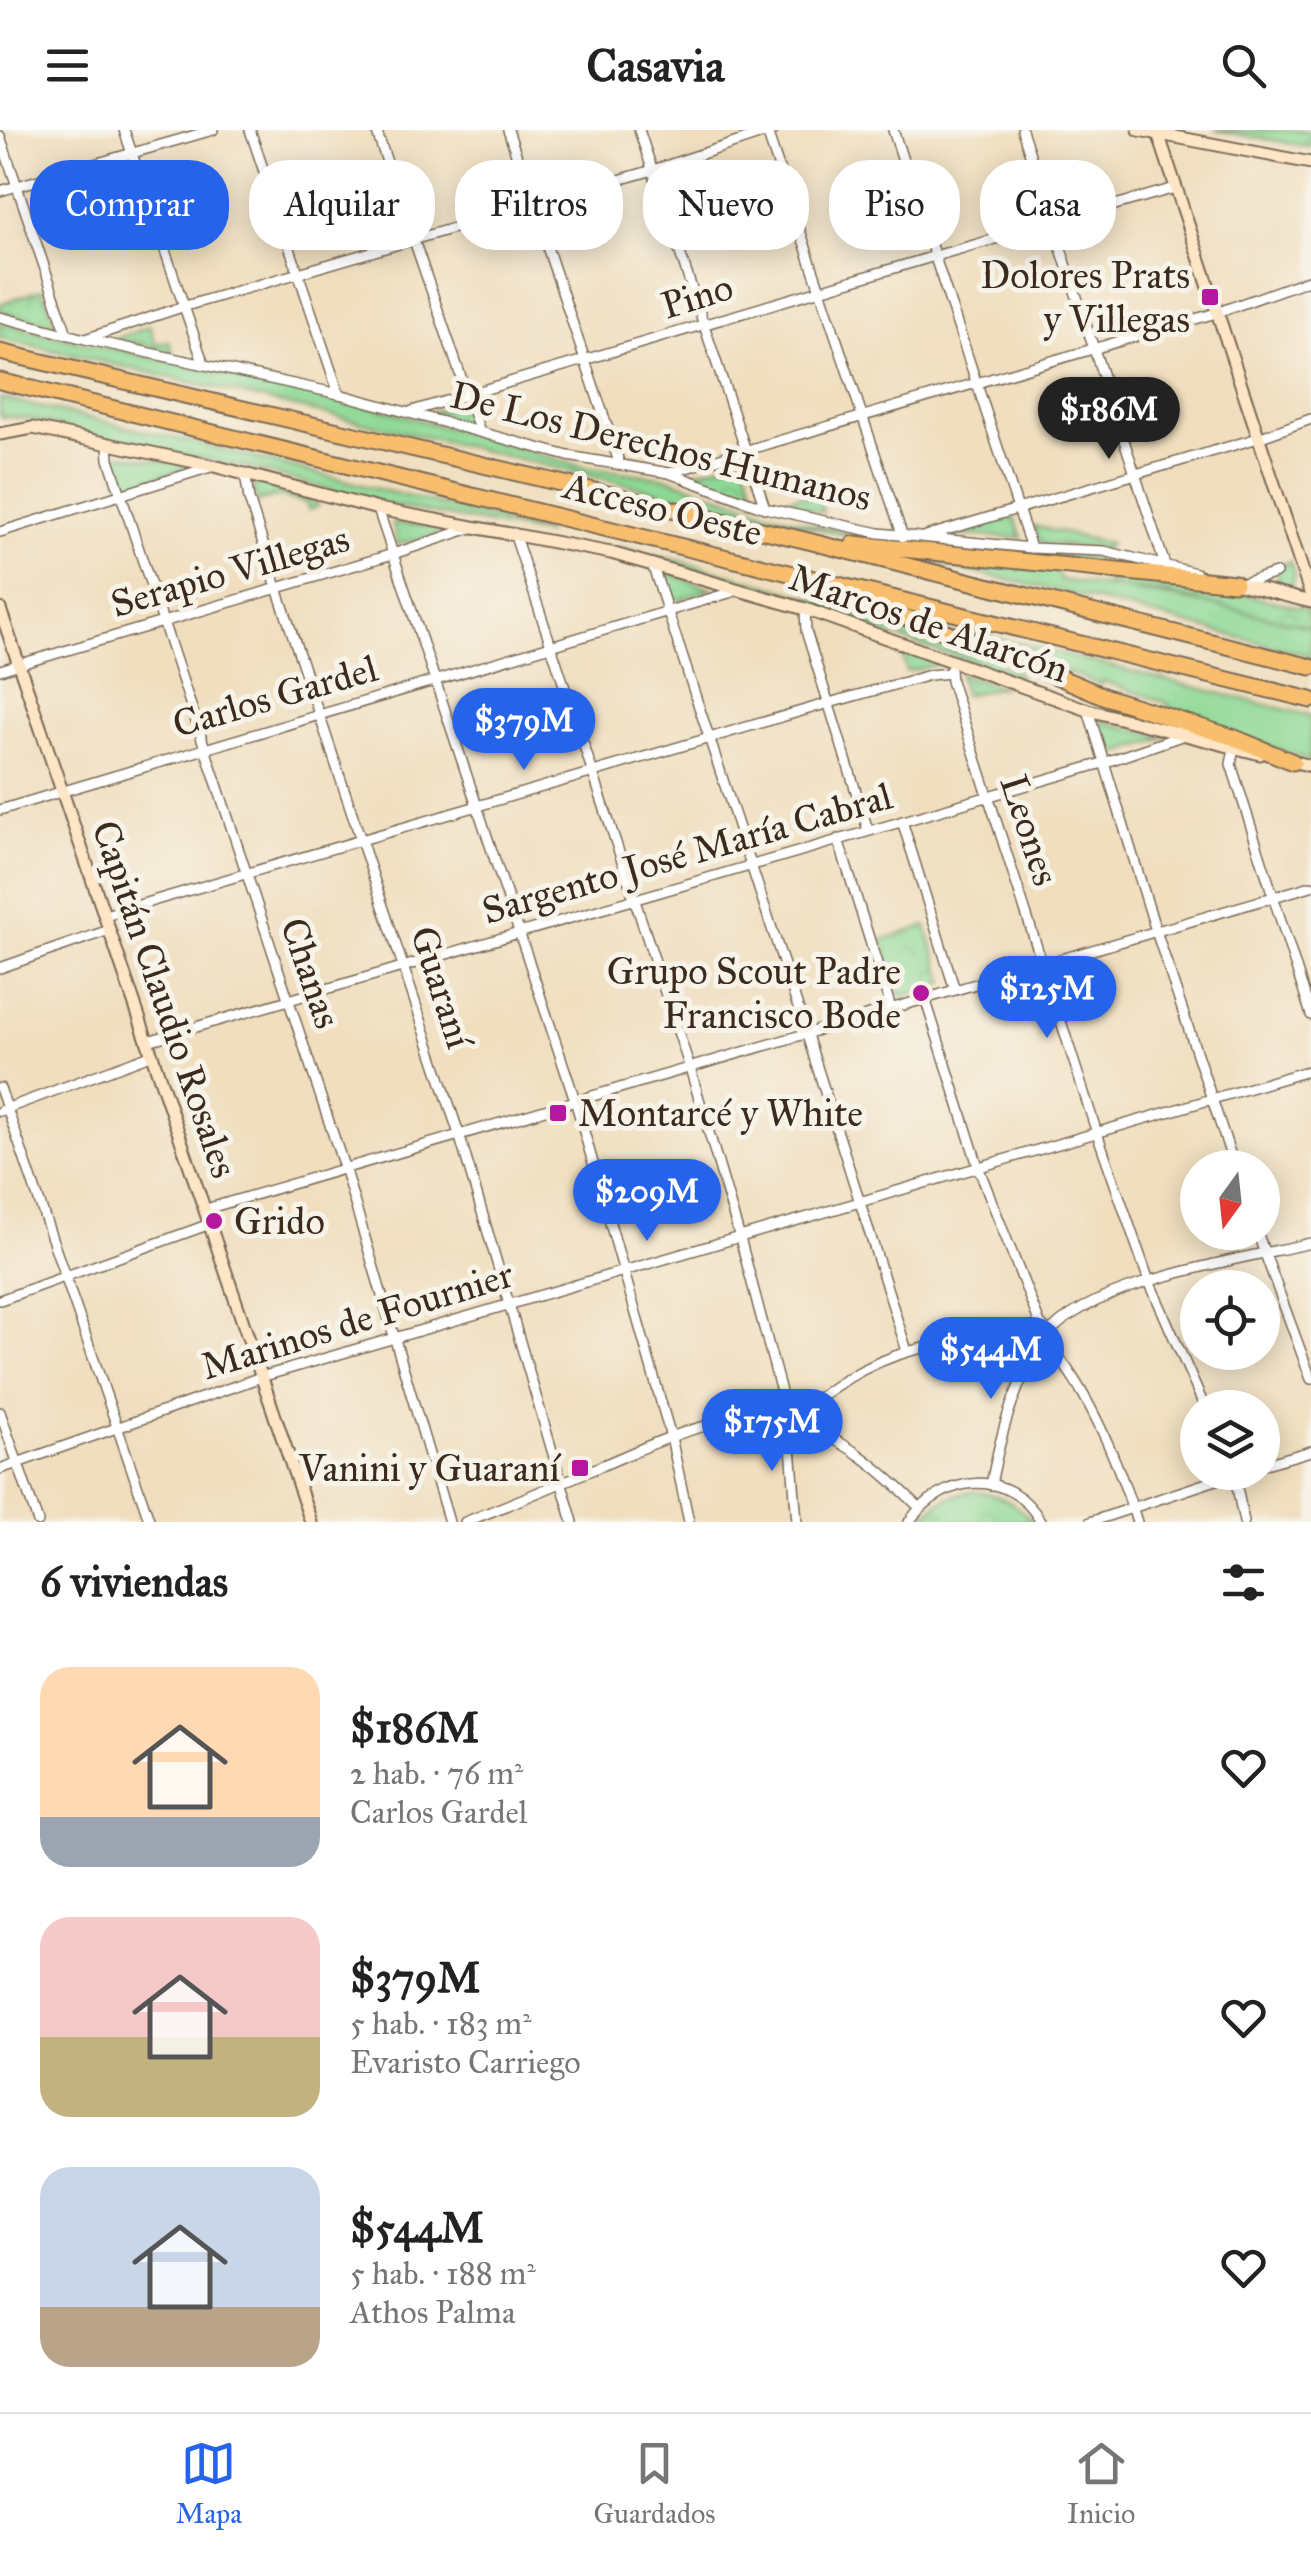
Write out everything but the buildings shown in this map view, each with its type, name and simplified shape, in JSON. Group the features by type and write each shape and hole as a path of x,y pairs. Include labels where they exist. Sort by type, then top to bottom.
{"highway":[{"name":"Acceso Oeste","path":"0,352 800,539 1311,666"},
{"name":"Acceso Oeste","path":"0,381 1311,700"},
{"path":"800,539 1237,584"},
{"path":"794,575 990,648 1106,697 1235,738 1293,762"}],"street":[{"path":"124,130 204,365"},
{"path":"0,191 213,130"},
{"path":"250,130 339,394"},
{"path":"376,130 386,160"},
{"path":"508,130 518,160"},
{"path":"639,130 650,160"},
{"path":"893,130 1031,548"},
{"path":"1022,130 1032,160"},
{"path":"1139,130 1311,164"},
{"path":"683,160 769,131 903,537"},
{"path":"1158,132 1258,438 1305,559 1311,599"},
{"path":"0,136 67,334"},
{"name":"Pino","path":"1116,204 1175,188"},
{"name":"Pino","path":"409,412 980,243"},
{"path":"85,339 378,250"},
{"path":"416,250 480,432"},
{"path":"547,250 620,464"},
{"path":"679,250 765,508"},
{"path":"1061,250 1166,565"},
{"path":"670,473 1095,350 1311,280"},
{"name":"De Los Derechos Humanos","path":"0,317 339,394 568,456 670,473 765,508 903,537 1104,551 1311,599"},
{"path":"919,538 1311,419"},
{"name":"Marcos de Alarcón","path":"0,434 33,428 245,473 378,509 514,532 652,564 805,608 951,668 1088,710 1311,766"},
{"name":"Chanas","path":"108,445 120,494 344,1167 449,1522"},
{"path":"0,532 214,466"},
{"name":"Guaraní","path":"245,473 249,499 459,1134 574,1522"},
{"path":"378,509 574,1100 671,1437 690,1522"},
{"name":"Serapio Villegas","path":"0,670 476,526"},
{"path":"514,532 690,1068 740,1238 789,1422 797,1522"},
{"path":"652,564 808,1035 907,1351"},
{"path":"1237,584 1276,573"},
{"name":"Carlos Gardel","path":"0,810 739,590"},
{"path":"805,608 806,631 868,830"},
{"name":"Capitán Claudio Rosales","path":"0,609 311,1522"},
{"path":"105,915 951,668"},
{"name":"Leones","path":"951,668 988,797 1097,1133 1149,1281 1197,1390"},
{"path":"1088,710 1229,1150"},
{"name":"Sargento José María Cabral","path":"148,1041 1104,763 1184,735"},
{"path":"1234,748 1231,764 1311,1014"},
{"path":"902,821 955,990"},
{"path":"838,839 891,1008"},
{"path":"206,1210 1311,886"},
{"path":"0,968 110,930"},
{"path":"925,998 979,1169 1040,1324 1083,1394 1137,1522"},
{"path":"3,1109 153,1054"},
{"name":"Marinos de Fournier","path":"0,1468 261,1377 1311,1070"},
{"path":"0,1088 3,1109 66,1277 150,1522"},
{"path":"0,1300 210,1224"},
{"path":"991,1484 1010,1407 1047,1337 1107,1295 1149,1281 1311,1243"},
{"path":"1264,1250 1311,1379"},
{"path":"789,1422 874,1364 907,1351 949,1341 1047,1337"},
{"path":"0,1412 38,1522"},
{"path":"465,1522 671,1437 732,1421 789,1422 844,1444 920,1507"},
{"path":"1280,1460 1311,1451"},
{"path":"909,1522 940,1491 966,1483 991,1484 1016,1494 1041,1522"},
{"path":"1090,1522 1187,1490"},
{"path":"1239,1490 1244,1522"}],"green space":[{"path":"1214,130 1300,130 1311,132 1311,147"},
{"path":"43,289 56,325 0,311 0,304"},
{"path":"0,323 382,409 583,467 668,478 818,526 917,543 1079,556 1120,564 892,544 836,533 0,338"},
{"path":"150,326 156,345 169,341 173,353 115,339"},
{"path":"0,398 180,439 546,534 386,505 249,468 125,444 30,419 0,416"},
{"path":"465,403 471,425 430,412"},
{"path":"118,454 196,466 127,486 122,483 114,458"},
{"path":"744,458 757,500 686,474"},
{"path":"258,484 316,500 318,506 309,510 306,503 279,496 257,502 252,487"},
{"path":"817,491 823,512 776,502"},
{"path":"1014,517 1022,538 954,535"},
{"path":"392,523 445,528 447,532 398,544"},
{"path":"1034,526 1109,544 1104,549 1045,544 1037,538"},
{"path":"617,547 915,627 963,644 1019,673 1019,680 887,622 779,596"},
{"path":"919,560 1057,571 1060,580 1186,600 1311,627 1311,656 1071,594"},
{"path":"1290,561 1295,575 1292,586 1263,585 1279,581 1275,566"},
{"path":"663,571 713,589 675,601"},
{"path":"1117,578 1235,592 1307,609 1311,627 1168,594 1107,586 1108,581 1116,582"},
{"path":"779,596 887,622 1019,680"},
{"path":"965,630 1311,716 1311,761 1168,711 1170,705 1161,701 1102,681 1100,685"},
{"path":"901,649 936,662 936,665 907,672"},
{"path":"959,673 1002,687 964,695"},
{"path":"1094,718 1165,738 1105,757"},
{"path":"926,926 945,983 901,997 882,940"},
{"path":"973,1491 1006,1500 1033,1522 918,1522 942,1501"}],"place":[{"name":"Dolores Prats y Villegas","path":"1210,297"},
{"name":"Grupo Scout Padre Francisco Bode","path":"921,993"},
{"name":"Montarcé y White","path":"558,1113"},
{"name":"Grido","path":"214,1221"},
{"name":"Vanini y Guaraní","path":"580,1468"}]}
